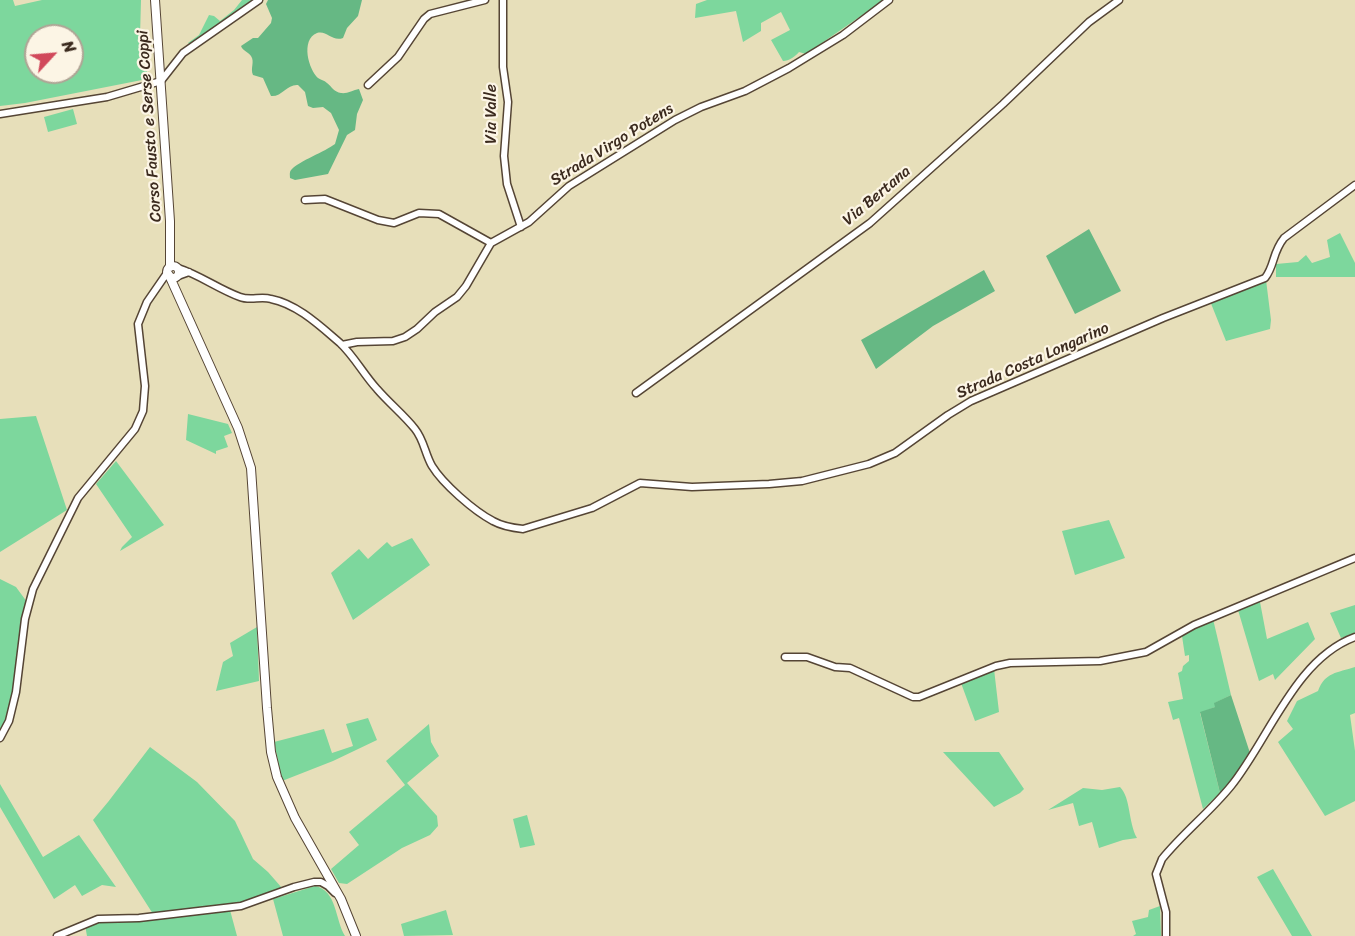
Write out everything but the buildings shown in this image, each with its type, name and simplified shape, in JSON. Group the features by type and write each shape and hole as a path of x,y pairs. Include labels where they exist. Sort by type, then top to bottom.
{"street":[{"name":"Corso Fausto e Serse Coppi","path":"155,0 171,251 178,299 238,428 251,468 271,752 277,777 295,818 341,899 356,936"},
{"path":"0,114 107,97 161,81 183,53 259,0"},
{"path":"368,85 398,57 424,19 430,14 485,0"},
{"name":"Via Valle","path":"503,0 503,67 508,102 504,156 507,184 522,227"},
{"name":"Strada Virgo Potens","path":"490,243 522,227 569,186 675,120 701,107 745,91 789,68 843,35 889,0"},
{"name":"Via Bertana","path":"636,393 877,217 1003,104 1089,22 1119,0"},
{"name":"Strada Costa Longarino","path":"174,272 190,272 240,297 270,298 299,311 342,345 376,389 415,429 423,441 432,467 445,481 473,508 493,522 523,529 592,508 640,483 692,487 802,481 883,459 971,401 1163,318 1265,278 1269,273 1276,248 1284,238 1355,185"},
{"path":"305,200 325,198 378,220 394,223 419,213 439,214 490,243 466,286 457,297 435,312 417,329 393,341 357,342 342,345"},
{"path":"0,738 9,721 14,702 25,619 33,589 78,498 135,429 143,411 146,386 138,324 147,302 174,272"},
{"path":"785,657 807,657 831,666 850,668 913,697 919,697 996,666 1010,663 1100,661 1146,652 1194,625 1355,558"},
{"path":"1166,936 1166,912 1156,874 1162,859 1231,786 1306,674 1330,651 1342,642 1355,637"},
{"path":"57,936 98,919 139,918 241,906 314,882 321,882 328,886 341,899"}],"green space":[{"path":"0,0 13,0 15,6 42,0 141,0 140,37 148,76 142,80 0,106"},
{"path":"242,0 254,0 190,45 188,43 199,35 209,15 220,21"},
{"path":"268,0 362,0 358,16 347,28 343,38 317,33 312,37 307,48 309,62 318,78 339,92 346,93 359,89 363,100 357,114 355,130 347,135 328,174 295,180 290,178 290,171 295,166 335,144 339,130 331,113 323,107 308,106 305,92 298,85 271,96 263,78 253,75 252,58 241,46 253,38 258,38 271,23 272,18 266,4"},
{"path":"707,0 884,0 806,54 799,52 783,61 771,40 790,30 781,12 761,23 761,31 743,42 736,11 695,18 696,4"},
{"path":"73,109 77,124 48,132 44,117"},
{"path":"1089,229 1121,291 1075,314 1046,256"},
{"path":"1340,233 1355,263 1355,277 1276,277 1276,264 1298,262 1306,255 1312,263 1330,257 1327,240"},
{"path":"984,270 995,291 933,326 876,369 861,340"},
{"path":"1266,280 1270,329 1226,341 1210,301"},
{"path":"188,414 228,424 232,433 224,436 228,447 216,451 216,454 186,440"},
{"path":"36,416 67,510 0,552 0,419"},
{"path":"116,461 164,525 120,551 132,537 96,484"},
{"path":"1109,520 1125,558 1075,575 1062,531"},
{"path":"412,538 430,565 353,620 331,573 359,549 368,559 387,542 392,547"},
{"path":"0,579 16,587 27,602 12,704 0,732"},
{"path":"1260,602 1267,639 1308,622 1315,639 1275,680 1273,674 1259,681 1238,610"},
{"path":"1355,605 1355,633 1341,638 1330,613"},
{"path":"1213,619 1231,695 1215,703 1215,707 1200,713 1220,793 1203,809 1179,718 1173,720 1168,702 1183,699 1178,673 1189,661 1189,655 1185,656 1182,636"},
{"path":"257,627 259,681 216,691 223,662 233,656 230,643"},
{"path":"1355,667 1355,713 1350,715 1355,751 1355,801 1325,816 1278,742 1293,729 1287,721 1297,701 1318,691 1328,677"},
{"path":"994,669 999,712 975,721 961,683"},
{"path":"1231,695 1250,753 1220,793 1200,712 1215,707 1214,703"},
{"path":"368,718 377,740 333,761 282,781 274,742 324,729 332,753 353,746 346,724"},
{"path":"429,724 431,742 439,756 407,783 437,816 438,826 430,835 402,848 347,884 339,883 331,869 359,845 349,832 405,785 386,761"},
{"path":"150,747 197,782 235,821 253,859 282,888 233,905 153,914 93,820"},
{"path":"943,752 999,752 1024,789 994,807"},
{"path":"0,784 43,857 79,835 116,887 102,885 82,896 75,885 54,899 0,807"},
{"path":"1120,787 1126,797 1137,838 1099,848 1092,822 1079,826 1073,803 1048,810 1083,788 1102,790"},
{"path":"527,815 535,845 520,848 513,819"},
{"path":"1273,869 1312,936 1292,936 1257,877"},
{"path":"315,886 328,893 332,899 345,936 283,936 273,899"},
{"path":"1160,906 1161,936 1133,936 1136,934 1132,921 1148,917 1149,910"},
{"path":"230,910 237,936 87,936 85,925 98,921"},
{"path":"446,910 453,935 404,936 401,924"}]}
